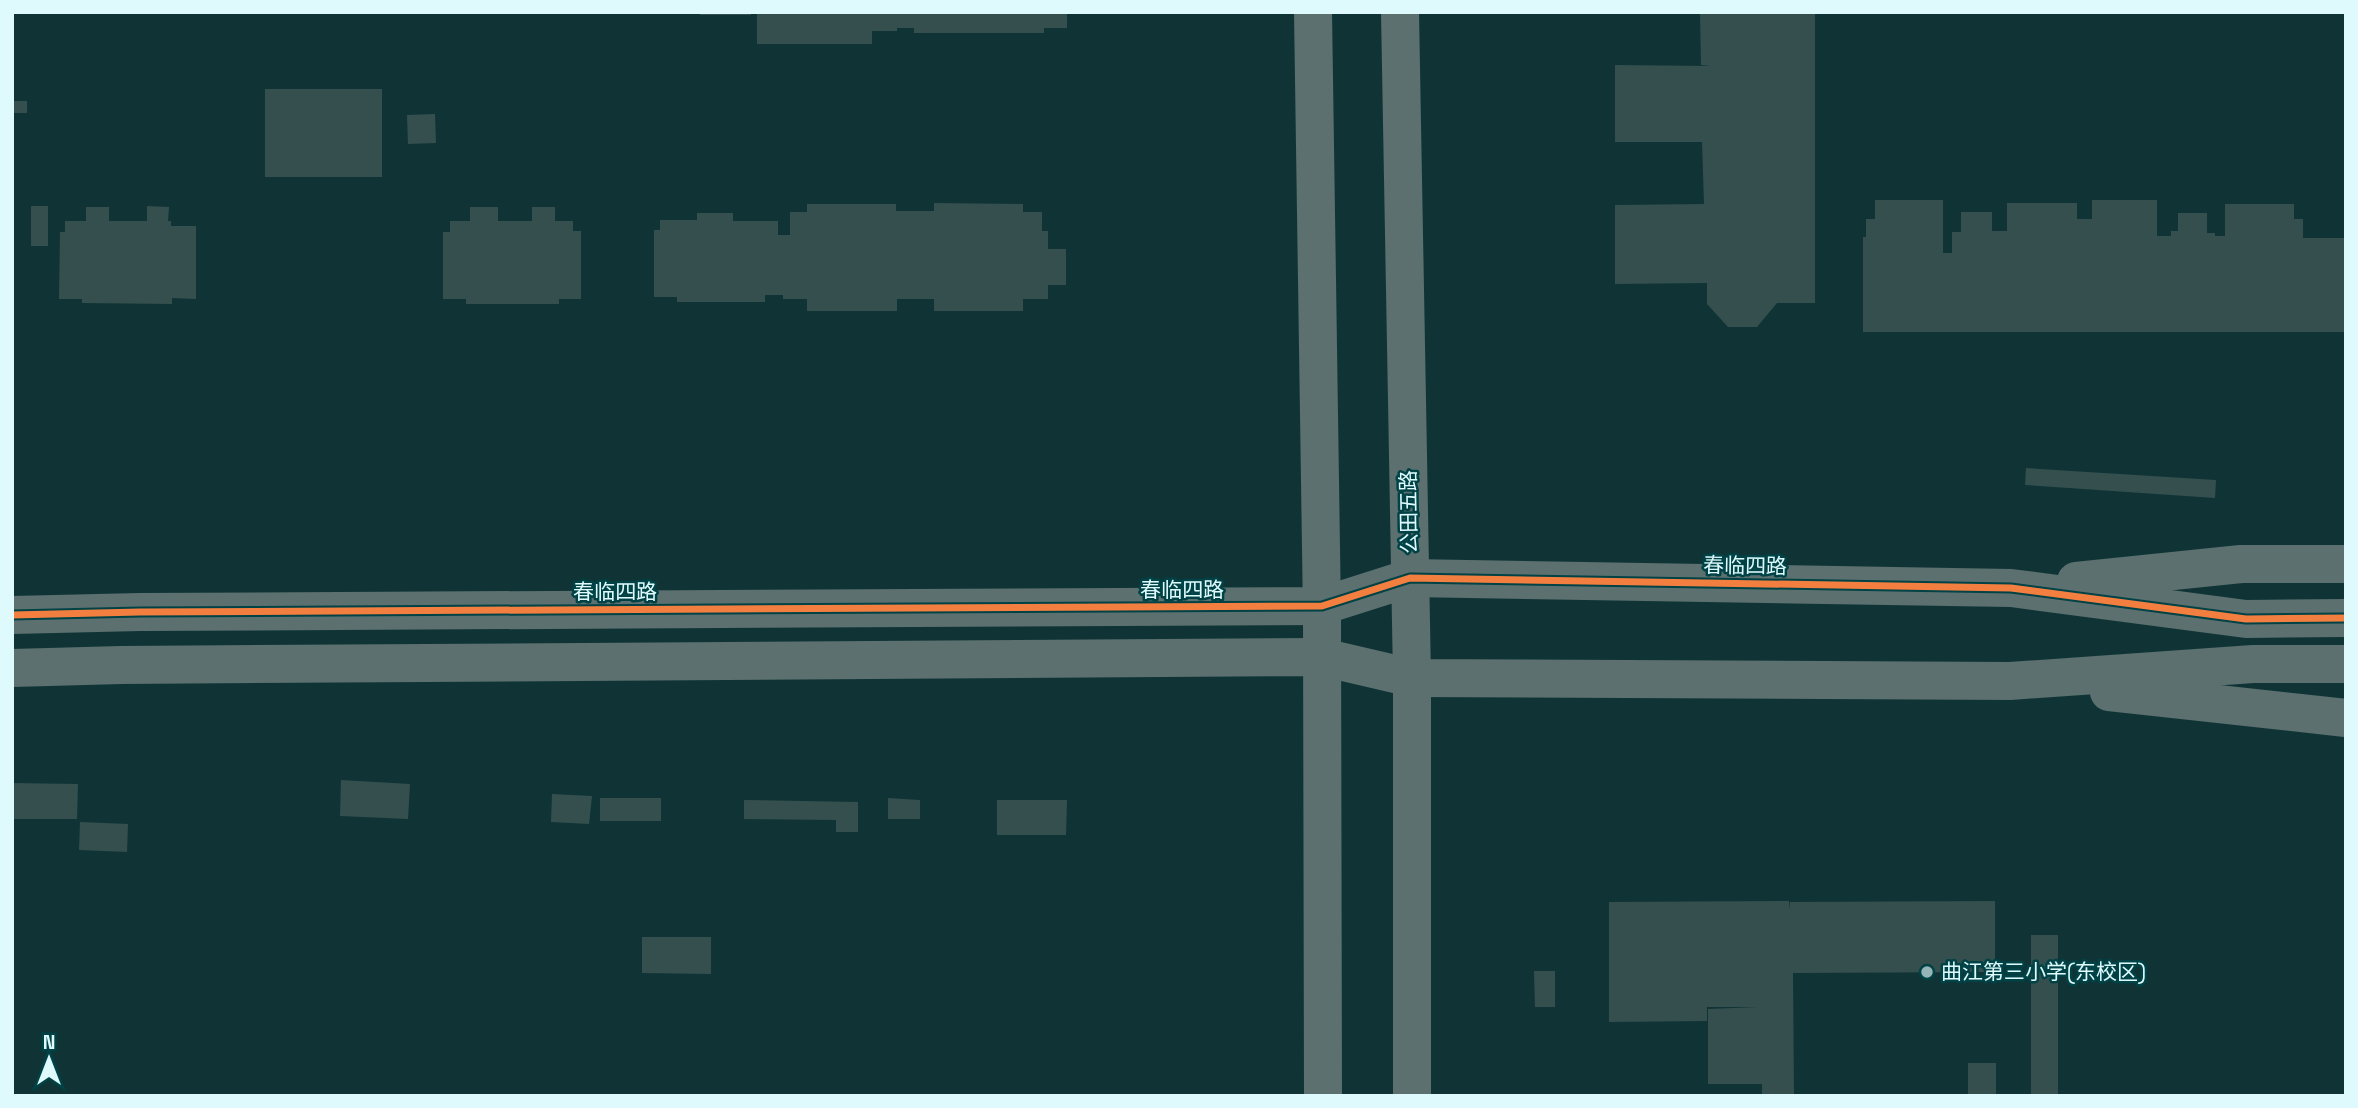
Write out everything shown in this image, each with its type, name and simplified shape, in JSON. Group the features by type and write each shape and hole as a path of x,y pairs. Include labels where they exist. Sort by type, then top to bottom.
{"street":[{"path":"1313,12 1322,606 1323,1096"},
{"name":"公田五路","path":"1400,12 1412,678 1412,1096"},
{"path":"2011,588 2241,564 2346,564"},
{"name":"春临四路","path":"12,615 140,612 1322,606 1410,578 2011,588 2246,619 2346,618"},
{"path":"12,668 1322,657 1412,678 2010,681 2253,664 2346,664"},
{"path":"2010,681 2346,718"}],"building":[{"path":"700,12 751,12 751,15 700,15"},
{"path":"757,12 1067,12 1067,28 1044,28 1044,33 914,33 914,28 897,28 897,31 872,31 872,44 757,44"},
{"path":"1700,12 1815,12 1815,303 1777,303 1757,327 1728,327 1707,304 1707,283 1615,284 1615,205 1704,204 1702,142 1615,142 1615,65 1710,66 1701,65"},
{"path":"265,89 382,89 382,177 265,177"},
{"path":"12,101 27,101 27,113 12,113"},
{"path":"435,114 436,143 408,144 407,115"},
{"path":"1875,200 1943,200 1943,253 1952,253 1952,232 1961,232 1961,212 1992,212 1992,231 2007,231 2007,203 2077,203 2077,219 2092,219 2092,200 2157,200 2157,236 2171,236 2171,231 2178,231 2178,213 2207,213 2207,233 2225,236 2225,204 2294,204 2294,219 2303,219 2303,238 2346,238 2346,332 1863,332 1863,237 1866,237 1866,219 1875,219"},
{"path":"934,203 1023,204 1023,212 1042,212 1042,231 1048,231 1048,249 1066,249 1066,285 1048,285 1048,299 1023,299 1023,311 934,311 934,299 897,299 897,311 807,311 807,299 783,299 783,295 765,295 765,302 677,302 677,297 654,297 654,230 660,230 660,220 697,220 697,213 733,213 733,221 778,221 778,235 790,235 790,212 807,212 807,204 896,204 896,211 934,211"},
{"path":"31,206 48,206 48,246 31,246"},
{"path":"147,206 169,207 168,221 171,221 171,226 196,226 196,299 172,298 172,304 82,303 82,299 59,299 60,232 65,232 65,221 86,221 86,207 109,207 109,221 147,221"},
{"path":"470,207 498,207 498,221 532,221 532,207 555,207 555,221 573,221 573,231 581,231 581,299 559,299 559,304 466,304 466,299 443,299 443,232 450,232 450,221 470,221"},
{"path":"2026,468 2216,480 2215,498 2025,485"},
{"path":"341,780 410,784 408,819 340,816"},
{"path":"12,783 78,784 77,819 12,819"},
{"path":"552,794 592,796 589,824 551,822"},
{"path":"600,798 661,798 661,821 600,821"},
{"path":"888,798 920,800 920,819 888,819"},
{"path":"744,800 858,802 858,832 836,832 836,820 744,819"},
{"path":"997,800 1067,800 1066,835 997,835"},
{"path":"80,822 128,824 127,852 79,850"},
{"path":"1789,901 1789,909 1790,902 1995,901 1995,972 1793,973 1794,1096 1762,1096 1762,1084 1708,1084 1708,1009 1758,1007 1707,1007 1707,1021 1609,1022 1609,902"},
{"path":"2031,935 2058,935 2058,1096 2031,1096"},
{"path":"642,937 711,937 711,974 642,973"},
{"path":"1534,971 1555,971 1555,1007 1535,1007"},
{"path":"1968,1063 1996,1063 1996,1096 1968,1096"}],"cycle path":[{"path":"12,615 140,612 1322,606 1410,578 2011,588 2246,619 2346,618"}],"place":[{"name":"曲江第三小学(东校区)","path":"1927,972"}]}
